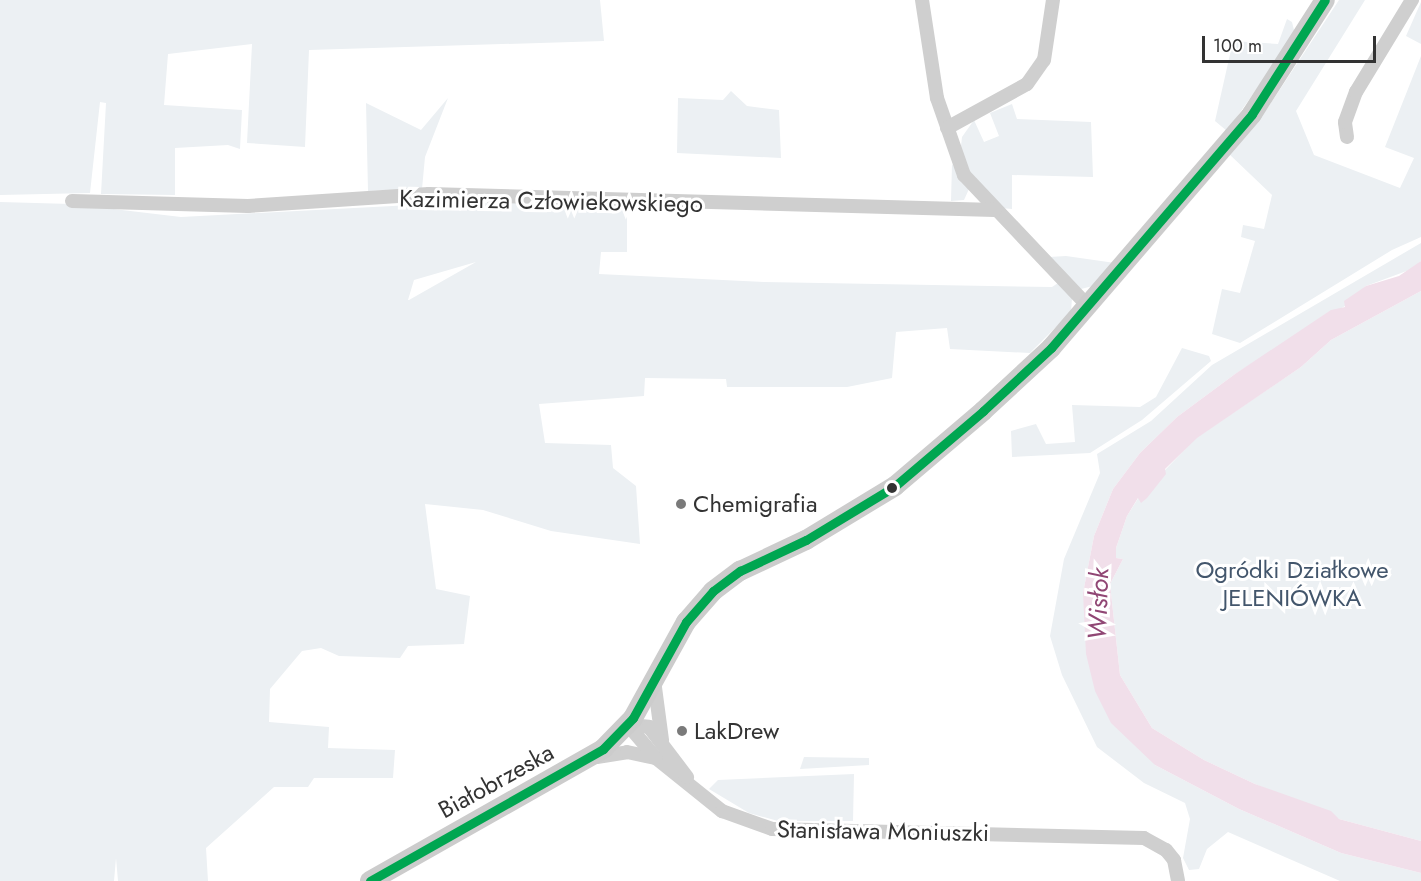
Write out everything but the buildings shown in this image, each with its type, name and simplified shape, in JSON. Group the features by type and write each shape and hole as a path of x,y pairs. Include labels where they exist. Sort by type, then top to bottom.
{"street":[{"path":"922,0 937,98 964,175 1087,305"},
{"path":"948,128 1027,84 1044,60 1053,0"},
{"name":"Białobrzeska","path":"370,881 586,760 628,725 686,622 713,591 740,571 806,540 896,486 1034,364 1252,114 1325,0"},
{"path":"1347,137 1345,122 1356,92 1412,0"},
{"name":"Kazimierza Człowiekowskiego","path":"72,201 248,206 429,194 995,210"},
{"path":"654,680 662,742"},
{"path":"628,725 649,727 662,742 692,787"},
{"name":"Stanisława Moniuszki","path":"628,725 656,758 692,787 742,821 789,831 1144,838 1170,855 1178,881"},
{"path":"586,760 614,752 656,758"}],"green space":[{"path":"0,0 600,0 604,41 309,50 305,147 247,143 252,44 168,54 164,105 242,110 240,149 228,145 175,148 175,195 101,194 106,103 100,102 90,193 0,195"},
{"path":"1339,0 1365,0 1296,111 1314,155 1400,188 1414,158 1385,147 1421,56 1421,237 1392,250 1240,343 1212,334 1222,289 1240,293 1255,241 1241,237 1243,225 1264,229 1272,195 1228,153 1267,109"},
{"path":"1421,2 1421,44 1406,36"},
{"path":"1287,19 1292,22 1295,34 1227,131 1215,121 1233,41 1278,44"},
{"path":"731,91 747,106 779,110 781,158 677,153 678,98 723,100"},
{"path":"448,98 425,157 422,189 368,191 366,103 421,130"},
{"path":"1012,104 1017,119 1091,122 1093,177 1012,175 1012,209 1001,208 970,173 960,155 962,137 974,120 984,142 999,136 990,113"},
{"path":"952,164 969,189 964,200 951,201"},
{"path":"488,201 627,209 627,252 601,252 599,274 764,282 1052,287 1058,283 1072,298 1071,312 1030,353 950,349 947,328 896,332 892,378 847,387 727,387 726,379 645,378 644,396 539,404 545,443 611,445 613,468 636,486 640,544 551,531 483,510 425,504 436,589 470,596 464,644 408,646 400,658 339,656 321,648 302,651 270,689 269,722 329,727 328,748 395,750 393,778 314,778 308,787 274,787 206,848 208,881 118,881 116,858 114,881 0,881 0,202 71,204 181,217","holes":["476,262 409,300 414,280"]},
{"path":"1421,243 1421,261 1412,269 1366,286 1345,306 1235,374 1177,417 1140,453 1113,489 1094,536 1083,593 1155,765 1239,809 1341,853 1421,873 1421,881 1340,881 1228,832 1207,849 1199,869 1189,870 1183,858 1190,819 1185,803 1144,783 1097,747 1062,675 1050,636 1064,559 1100,473 1097,454 1151,421 1212,365"},
{"path":"1066,256 1115,263 1097,285 1081,289 1049,257"},
{"name":"Ogródki Działkowe JELENIÓWKA","path":"1421,291 1421,841 1339,819 1255,784 1204,760 1152,728 1120,675 1110,584 1123,559 1116,558 1116,548 1127,516 1139,497 1196,438 1301,367 1331,340"},
{"path":"1182,348 1209,356 1211,361 1142,420 1090,453 1012,457 1011,431 1036,424 1046,444 1075,442 1072,405 1140,407 1156,397"},
{"path":"804,757 869,758 869,765 800,769"},
{"path":"854,774 853,821 778,821 749,813 709,789 718,780"}],"water":[{"name":"Wisłok","path":"1421,261 1421,291 1331,340 1301,367 1197,438 1165,469 1166,474 1147,498 1141,503 1138,498 1127,516 1116,548 1116,558 1123,559 1110,584 1120,675 1152,728 1204,760 1255,784 1331,811 1339,819 1421,841 1421,873 1341,853 1239,809 1155,765 1111,723 1095,691 1086,654 1083,593 1094,536 1113,489 1140,453 1177,417 1235,374 1331,310 1345,307 1344,301 1366,286 1399,276"}],"transit line":[{"path":"370,881 603,749 633,718 686,622 713,591 740,571 806,540 895,486 983,411 1051,348 1252,114 1325,0"}],"place":[{"name":"Chemigrafia","path":"681,504"},
{"name":"LakDrew","path":"682,731"}]}
